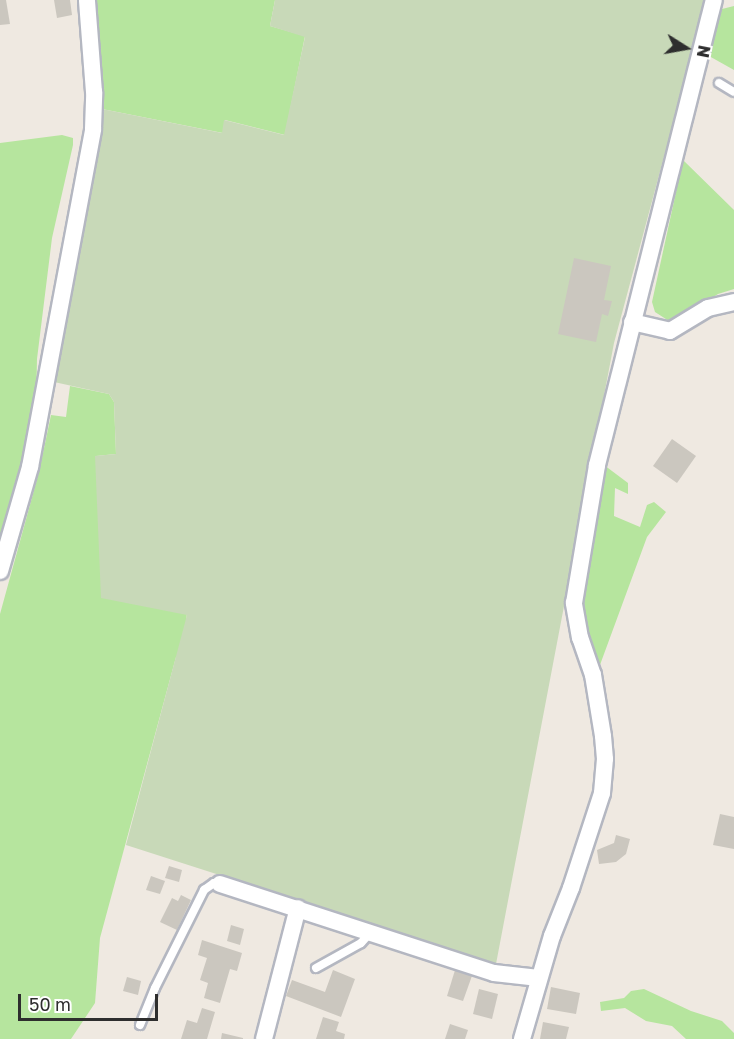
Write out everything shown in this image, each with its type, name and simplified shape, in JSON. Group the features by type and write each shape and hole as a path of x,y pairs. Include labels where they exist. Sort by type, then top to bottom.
{"street":[{"path":"0,571 30,467 93,129 94,92 87,0"},
{"path":"522,1039 539,978 602,793 605,759 603,736 592,675 580,638 574,603 597,465 714,0"},
{"path":"632,322 670,331 708,308 734,302"},
{"path":"220,884 494,973 539,978"},
{"path":"264,1039 298,908"}],"lane":[{"path":"719,83 734,92"},
{"path":"140,1025 155,988 204,890 214,883 220,884"},
{"path":"316,968 361,943 371,932"}],"green space":[{"path":"94,0 275,0 270,26 305,36 285,135 225,120 223,133 102,109"},
{"path":"275,0 706,0 614,343 496,964 126,845 187,615 101,598 95,456 116,454 114,402 109,394 54,382 102,109 222,133 224,120 284,135 305,37 270,26"},
{"path":"734,6 734,70 709,56 722,9"},
{"path":"62,135 73,138 73,145 52,238 37,359 36,408 23,466 0,548 0,143"},
{"path":"683,160 734,210 734,289 718,294 682,318 669,321 655,312 652,302"},
{"path":"70,386 109,394 114,402 116,454 96,456 191,561 184,650 176,657 100,938 95,1003 71,1039 0,1039 0,614 39,472 51,415 66,417"},
{"path":"604,465 628,483 628,494 615,488 614,516 640,527 647,505 654,502 666,512 647,537 597,673 585,635 581,604"},
{"path":"644,989 691,1011 722,1021 734,1033 734,1039 686,1039 672,1026 646,1021 625,1008 601,1011 600,1002 624,998 631,991"}],"building":[{"path":"0,0 6,0 10,24 0,25"},
{"path":"54,0 70,0 72,15 57,18"},
{"path":"574,258 611,266 604,300 612,301 608,316 602,314 596,342 558,334"},
{"path":"672,439 696,456 677,483 653,466"},
{"path":"720,814 734,817 734,849 713,845"},
{"path":"616,835 630,839 626,854 616,862 599,864 597,850 614,843"},
{"path":"169,866 182,870 179,882 165,878"},
{"path":"151,876 165,881 160,894 146,890"},
{"path":"181,895 191,900 177,930 160,922 172,898 178,901"},
{"path":"231,925 244,929 240,945 227,941"},
{"path":"202,940 242,953 237,971 230,969 220,1003 204,998 208,983 200,980 207,958 198,955"},
{"path":"456,967 473,973 463,1001 447,996"},
{"path":"333,970 355,979 341,1017 286,996 292,980 325,992"},
{"path":"127,977 141,981 138,995 123,991"},
{"path":"551,987 580,993 576,1014 547,1009"},
{"path":"479,989 498,994 492,1019 473,1014"},
{"path":"202,1008 215,1012 207,1039 181,1039 187,1020 197,1023"},
{"path":"323,1017 339,1022 336,1031 345,1034 344,1039 316,1039"},
{"path":"543,1022 569,1027 566,1039 540,1039"},
{"path":"450,1024 468,1030 465,1039 445,1039"},
{"path":"222,1033 243,1038 243,1039 221,1039"}]}
